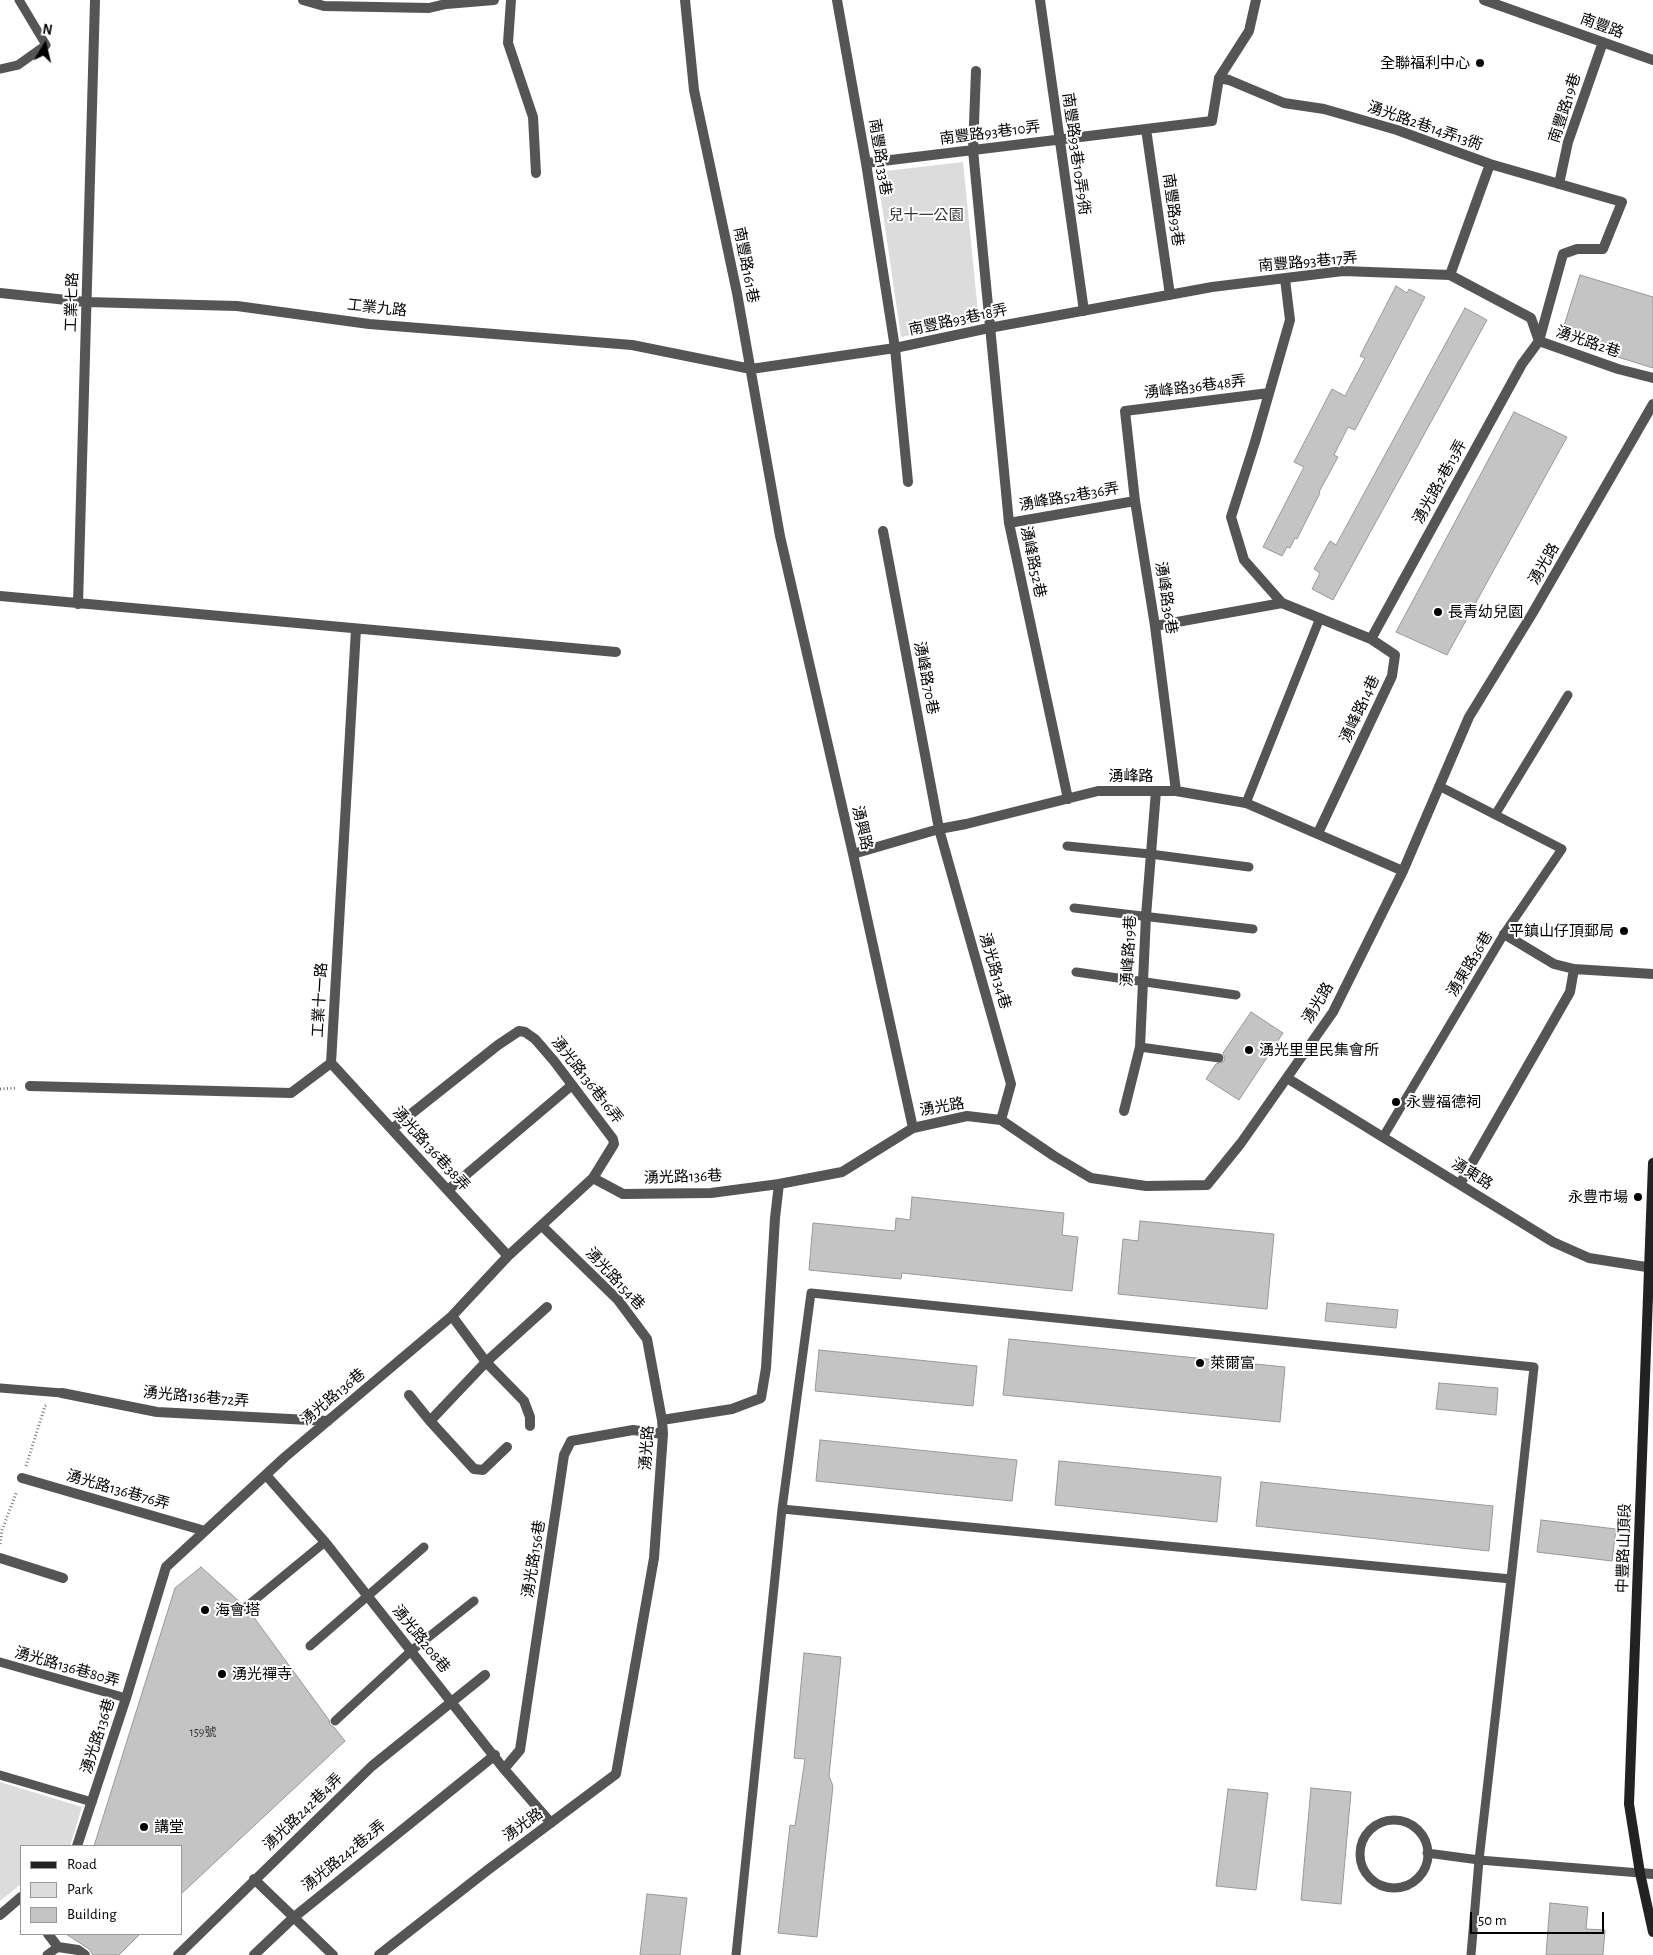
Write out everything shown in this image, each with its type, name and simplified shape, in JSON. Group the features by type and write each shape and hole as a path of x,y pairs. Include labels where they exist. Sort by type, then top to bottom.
{"main road":[{"name":"中豐路山頂段","path":"1653,1163 1651,1268 1629,1804 1640,1873 1653,1932"}],"street":[{"name":"工業七路","path":"78,604 95,0"},
{"path":"303,0 324,6 429,8 445,2 494,0"},
{"path":"511,0 508,43 533,117 536,173"},
{"name":"南豐路161巷","path":"685,0 694,90 737,293 780,536"},
{"name":"南豐路133巷","path":"837,0 866,163 895,348 908,482"},
{"name":"南豐路93巷10弄9衖","path":"1040,0 1058,140 1084,311"},
{"path":"1220,78 1249,31 1256,0"},
{"name":"南豐路","path":"1484,0 1653,60"},
{"name":"南豐路19巷","path":"1559,184 1568,142 1603,42"},
{"name":"湧峰路52巷","path":"976,71 973,150 1009,523 1068,799"},
{"name":"南豐路93巷10弄","path":"866,163 1212,121 1220,78"},
{"name":"湧光路2巷14弄13衖","path":"1220,78 1284,103 1324,109 1397,130 1490,164 1622,202 1603,249 1577,249 1563,254 1539,341"},
{"name":"南豐路93巷","path":"1146,129 1170,295"},
{"path":"1450,275 1490,164"},
{"name":"南豐路93巷17弄","path":"1170,295 1212,287 1342,271 1450,275"},
{"name":"湧光路2巷","path":"1450,275 1531,318 1539,341 1618,369 1653,378"},
{"path":"1282,602 1244,560 1231,517 1270,393 1290,320 1285,278"},
{"name":"工業九路","path":"0,294 86,302 237,306 369,324 632,345 751,369"},
{"name":"南豐路93巷18弄","path":"751,369 895,348 989,328 1170,295"},
{"name":"湧光路2巷13弄","path":"1371,640 1522,364 1539,341"},
{"name":"湧峰路36巷48弄","path":"1125,411 1270,393"},
{"name":"湧光路","path":"379,1955 435,1910 616,1774 654,1558 662,1420 732,1409 761,1398 766,1368 778,1184 842,1172 913,1128 967,1116 1001,1120 1054,1156 1091,1178 1146,1186 1207,1185 1241,1144 1333,1012 1402,871 1469,717 1532,614 1653,404"},
{"name":"湧峰路36巷","path":"1125,411 1135,501 1155,626 1176,791"},
{"name":"湧峰路52巷36弄","path":"1009,523 1135,501"},
{"name":"湧峰路70巷","path":"883,531 939,829"},
{"name":"湧興路","path":"780,536 853,854 913,1128"},
{"path":"0,596 616,652"},
{"path":"1155,626 1282,602"},
{"name":"湧峰路14巷","path":"1282,602 1371,640 1395,655 1392,676 1318,833"},
{"name":"工業十一路","path":"331,1063 356,628"},
{"name":"湧峰路","path":"853,854 939,829 1098,791 1176,791 1246,803 1402,871"},
{"name":"湧峰路19巷","path":"1124,1110 1140,1047 1146,916 1156,791"},
{"name":"湧光路134巷","path":"939,829 1011,1084 1001,1120"},
{"path":"1504,934 1554,964 1574,969 1653,974"},
{"path":"1460,1184 1570,992 1574,969"},
{"name":"湧光路136巷16弄","path":"392,1129 498,1045 519,1031 524,1032 535,1039 613,1139 614,1144 593,1178"},
{"path":"30,1086 291,1093 331,1063"},
{"name":"湧光路136巷38弄","path":"331,1063 508,1256"},
{"name":"湧東路","path":"1287,1078 1553,1242 1589,1258 1651,1268"},
{"path":"448,1190 572,1085"},
{"name":"湧光路136巷","path":"77,1845 126,1698 166,1566 285,1457 452,1316 508,1256 593,1178 623,1194 710,1193 778,1184"},
{"name":"湧光路154巷","path":"542,1226 618,1300 647,1339 662,1420"},
{"path":"430,1421 486,1362 547,1307"},
{"path":"452,1316 486,1362 524,1401 530,1417 530,1426"},
{"name":"湧光路136巷72弄","path":"62,1393 157,1412 328,1421"},
{"path":"409,1395 474,1469 483,1470 507,1447"},
{"name":"湧光路156巷","path":"504,1769 520,1750 564,1456 571,1441 633,1430 662,1434"},
{"name":"湧光路208巷","path":"266,1475 325,1542 504,1769 551,1823"},
{"name":"湧光路136巷76弄","path":"22,1478 205,1531"},
{"path":"0,1558 63,1578"},
{"name":"湧光路242巷4弄","path":"178,1955 372,1766 486,1675"},
{"name":"湧光路242巷2弄","path":"254,1955 293,1918 494,1755"},
{"path":"1640,1873 1653,1874"},
{"path":"254,1879 333,1955"},
{"path":"0,1915 20,1899"},
{"path":"49,1935 58,1947 78,1950 85,1955"}],"lane":[{"path":"0,69 18,65 46,45 19,0"},
{"path":"1246,803 1320,618"},
{"path":"1495,815 1568,695"},
{"name":"湧東路36巷","path":"1383,1137 1504,934 1562,849 1439,786"},
{"path":"1067,846 1150,854 1249,867"},
{"path":"1074,908 1253,929"},
{"path":"1076,972 1236,995"},
{"path":"1140,1047 1219,1058"},
{"path":"736,1955 782,1508 811,1293 1534,1367 1479,1860 1471,1955"},
{"path":"0,1388 62,1393"},
{"path":"782,1508 1511,1579"},
{"path":"246,1607 325,1542"},
{"path":"310,1646 424,1547"},
{"path":"335,1721 411,1651 474,1601"},
{"name":"湧光路136巷80弄","path":"0,1662 126,1698"},
{"path":"0,1775 92,1802"},
{"path":"1396,1820 1407,1823 1416,1829 1423,1838 1427,1854 1424,1870 1418,1878 1408,1885 1398,1888 1387,1887 1372,1880 1362,1866 1359,1855 1361,1844 1370,1830 1385,1821 1396,1820"},
{"path":"1427,1854 1640,1873"},
{"path":"47,1955 58,1947"}],"green space":[{"name":"兒十一公園","path":"963,162 979,322 901,337 877,172"},
{"path":"0,1782 82,1807 70,1845 20,1845 20,1885 0,1901"}],"building":[{"path":"1580,275 1653,297 1653,368 1561,335"},
{"path":"1396,286 1407,293 1409,289 1425,297 1355,430 1348,427 1334,455 1338,457 1297,539 1295,538 1290,548 1287,547 1282,556 1263,547 1304,467 1294,462 1332,389 1345,396 1365,358 1360,356"},
{"path":"1465,308 1487,320 1333,600 1312,589 1320,573 1314,569 1330,541 1336,545"},
{"path":"1514,412 1567,437 1447,655 1396,632"},
{"name":"湧光里里民集會所","path":"1251,1012 1283,1033 1239,1100 1206,1079 1216,1064 1224,1061 1223,1053"},
{"path":"912,1197 1064,1213 1062,1235 1078,1237 1072,1291 902,1273 901,1279 809,1270 813,1223 895,1231 896,1218 910,1220"},
{"path":"1140,1221 1274,1234 1267,1309 1118,1294 1123,1239 1138,1241"},
{"path":"1327,1303 1398,1310 1396,1328 1325,1321"},
{"path":"1009,1339 1285,1367 1280,1422 1003,1395"},
{"path":"819,1350 977,1366 973,1406 815,1391"},
{"path":"1439,1383 1498,1388 1496,1415 1436,1409"},
{"path":"820,1440 1017,1460 1012,1501 816,1481"},
{"path":"1059,1461 1221,1477 1217,1522 1055,1505"},
{"path":"1261,1482 1493,1506 1489,1551 1256,1526"},
{"path":"1541,1520 1616,1529 1612,1561 1537,1552"},
{"name":"湧光禪寺","path":"201,1567 241,1603 240,1608 242,1611 250,1612 329,1720 330,1725 334,1727 345,1741 182,1893 182,1845 94,1845 175,1588"},
{"path":"804,1653 841,1657 829,1776 833,1786 817,1937 778,1933 790,1825 795,1826 805,1759 794,1758"},
{"path":"1311,1788 1351,1792 1341,1904 1301,1900"},
{"path":"1228,1789 1268,1793 1256,1890 1216,1886"},
{"path":"647,1894 687,1898 680,1955 640,1955"},
{"path":"1550,1903 1588,1907 1586,1929 1605,1930 1603,1955 1546,1955"},
{"path":"68,1935 139,1935 119,1955 93,1955 89,1949"}],"place":[{"name":"全聯福利中心","path":"1480,63"},
{"name":"長青幼兒園","path":"1438,612"},
{"name":"平鎮山仔頂郵局","path":"1624,931"},
{"name":"湧光里里民集會所","path":"1249,1050"},
{"name":"永豐福德祠","path":"1396,1102"},
{"name":"永豊市場","path":"1638,1197"},
{"name":"萊爾富","path":"1200,1363"},
{"name":"海會塔","path":"205,1610"},
{"name":"湧光禪寺","path":"222,1674"},
{"name":"講堂","path":"144,1827"}]}
